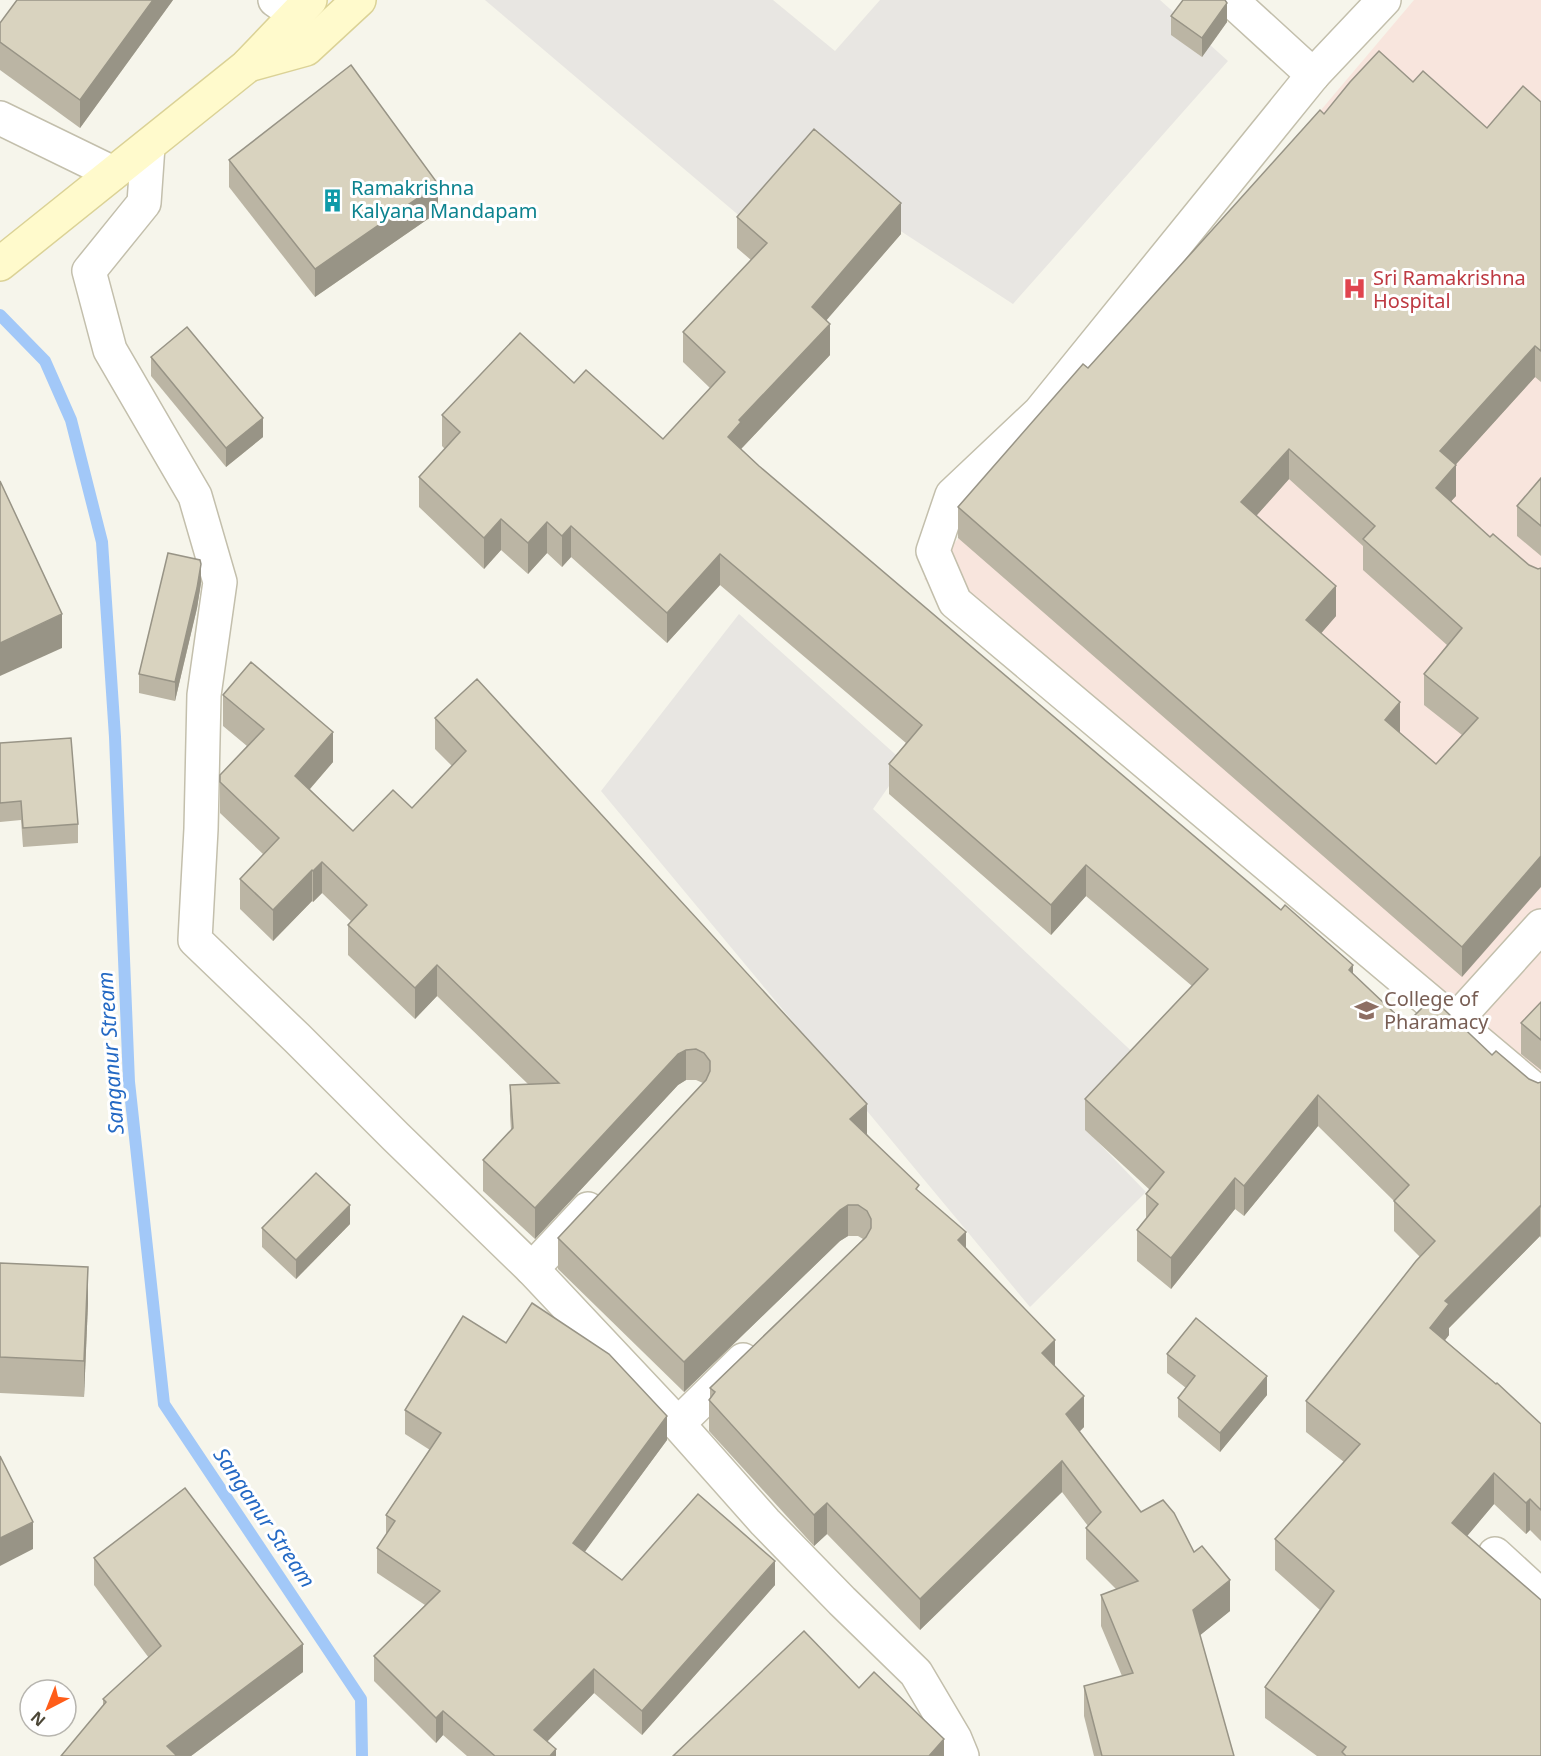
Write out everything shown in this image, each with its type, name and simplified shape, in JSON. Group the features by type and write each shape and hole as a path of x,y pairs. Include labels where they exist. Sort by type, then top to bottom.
{"main road":[{"path":"247,66 306,49 359,0"},
{"path":"0,264 247,66 293,5"}],"street":[{"path":"1231,0 1313,75"},
{"path":"1384,0 1313,75 1040,412 952,495 933,551 955,602 1541,1095"},
{"path":"0,117 102,182"},
{"path":"148,146 144,203 89,271 110,350 195,496 220,582 204,695 201,829 195,940 532,1269 678,1424 765,1522 916,1673 955,1739 962,1756"},
{"path":"1455,1021 1541,926"},
{"path":"532,1269 612,1184"},
{"path":"678,1424 761,1343"},
{"path":"1495,1554 1541,1596"}],"shaded area":[{"path":"485,0 773,0 835,51 880,0 1160,0 1228,61 1013,304 822,180 776,247"},
{"name":"Sri Ramakrishna Hospital","path":"1414,0 1541,0 1541,1099 924,579"},
{"path":"739,614 905,763 873,809 1157,1075 1093,1137 1146,1192 1030,1307 601,791"}],"building":[{"path":"17,0 153,0 80,100 0,42 0,23"},
{"path":"1183,0 1225,0 1227,3 1202,38 1171,16"},
{"name":"Sri Ramakrishna Hospital","path":"1379,51 1413,82 1423,71 1487,128 1523,86 1541,102 1541,351 1535,346 1440,451 1456,465 1436,488 1490,537 1493,534 1529,565 1541,568 1541,856 1462,947 958,507 1083,364 1088,368 1320,110 1324,114","holes":["1289,449 1375,526 1363,539 1462,628 1424,674 1478,718 1436,764 1385,720 1400,702 1306,620 1336,586 1241,502"]},
{"name":"Ramakrishna Kalyana Mandapam","path":"351,65 438,184 315,269 229,160"},
{"path":"814,129 901,203 812,307 830,324 739,420 741,422 728,437 759,466 1281,910 1285,905 1353,965 1349,970 1406,1024 1432,998 1492,1055 1496,1051 1529,1079 1541,1082 1541,1207 1445,1301 1449,1304 1430,1328 1497,1383 1541,1424 1541,1510 1530,1499 1526,1503 1494,1473 1452,1523 1541,1600 1541,1756 1346,1756 1342,1752 1346,1747 1265,1687 1334,1591 1275,1539 1360,1444 1306,1401 1416,1261 1435,1241 1394,1201 1409,1185 1318,1095 1244,1186 1235,1178 1171,1258 1137,1230 1158,1204 1146,1194 1164,1172 1085,1099 1208,969 1086,865 1051,905 889,764 922,725 720,554 667,613 571,526 562,536 547,522 528,543 501,519 484,538 419,477 460,432 442,415 520,333 574,383 586,370 663,439 725,372 683,332 767,243 737,217"},
{"path":"187,327 263,418 226,448 151,357"},
{"path":"1541,478 1541,526 1517,506"},
{"path":"0,481 62,614 0,643"},
{"path":"168,553 200,560 201,564 175,682 139,674"},
{"path":"251,662 333,732 295,776 353,831 393,790 412,808 466,751 435,718 477,679 867,1104 850,1119 919,1185 916,1189 966,1232 958,1240 1055,1340 1042,1353 1084,1396 1066,1414 1141,1512 1163,1500 1174,1513 1194,1552 1202,1546 1230,1580 1193,1610 1234,1756 1102,1756 1084,1686 1133,1673 1101,1595 1138,1581 1086,1528 1101,1512 1062,1461 920,1599 827,1503 814,1515 709,1400 715,1392 710,1388 866,1237 871,1228 871,1219 867,1211 858,1205 848,1205 840,1210 684,1362 558,1238 706,1080 710,1071 710,1061 704,1053 696,1049 678,1054 535,1208 483,1160 513,1128 510,1085 559,1083 437,965 415,988 348,925 367,905 322,862 273,910 240,879 279,838 220,782 220,775 264,729 223,695"},
{"path":"71,738 78,824 23,828 21,801 0,803 0,743"},
{"path":"1541,1002 1541,1040 1521,1023"},
{"path":"316,1173 350,1205 296,1260 262,1228"},
{"path":"0,1263 88,1267 84,1361 0,1357"},
{"path":"532,1303 609,1354 667,1416 573,1543 622,1580 698,1494 775,1561 642,1711 594,1669 534,1730 556,1749 550,1756 495,1756 443,1711 436,1718 374,1656 440,1591 377,1548 395,1521 386,1515 441,1433 405,1410 463,1316 506,1343"},
{"path":"1196,1318 1267,1376 1220,1433 1178,1398 1195,1376 1167,1354"},
{"path":"0,1456 33,1522 0,1538"},
{"path":"185,1488 303,1644 167,1746 177,1756 61,1756 106,1702 103,1699 161,1646 94,1558"},
{"path":"804,1631 859,1688 874,1672 944,1739 929,1756 673,1756"}],"waterway":[{"name":"Sanganur Stream","path":"0,315 45,361 71,420 102,542 115,737 129,1082 164,1404 361,1699 362,1756"}],"place":[{"name":"Ramakrishna Kalyana Mandapam","path":"333,200"},
{"name":"Sri Ramakrishna Hospital","path":"1355,289"},
{"name":"College of Pharamacy","path":"1366,1010"}]}
